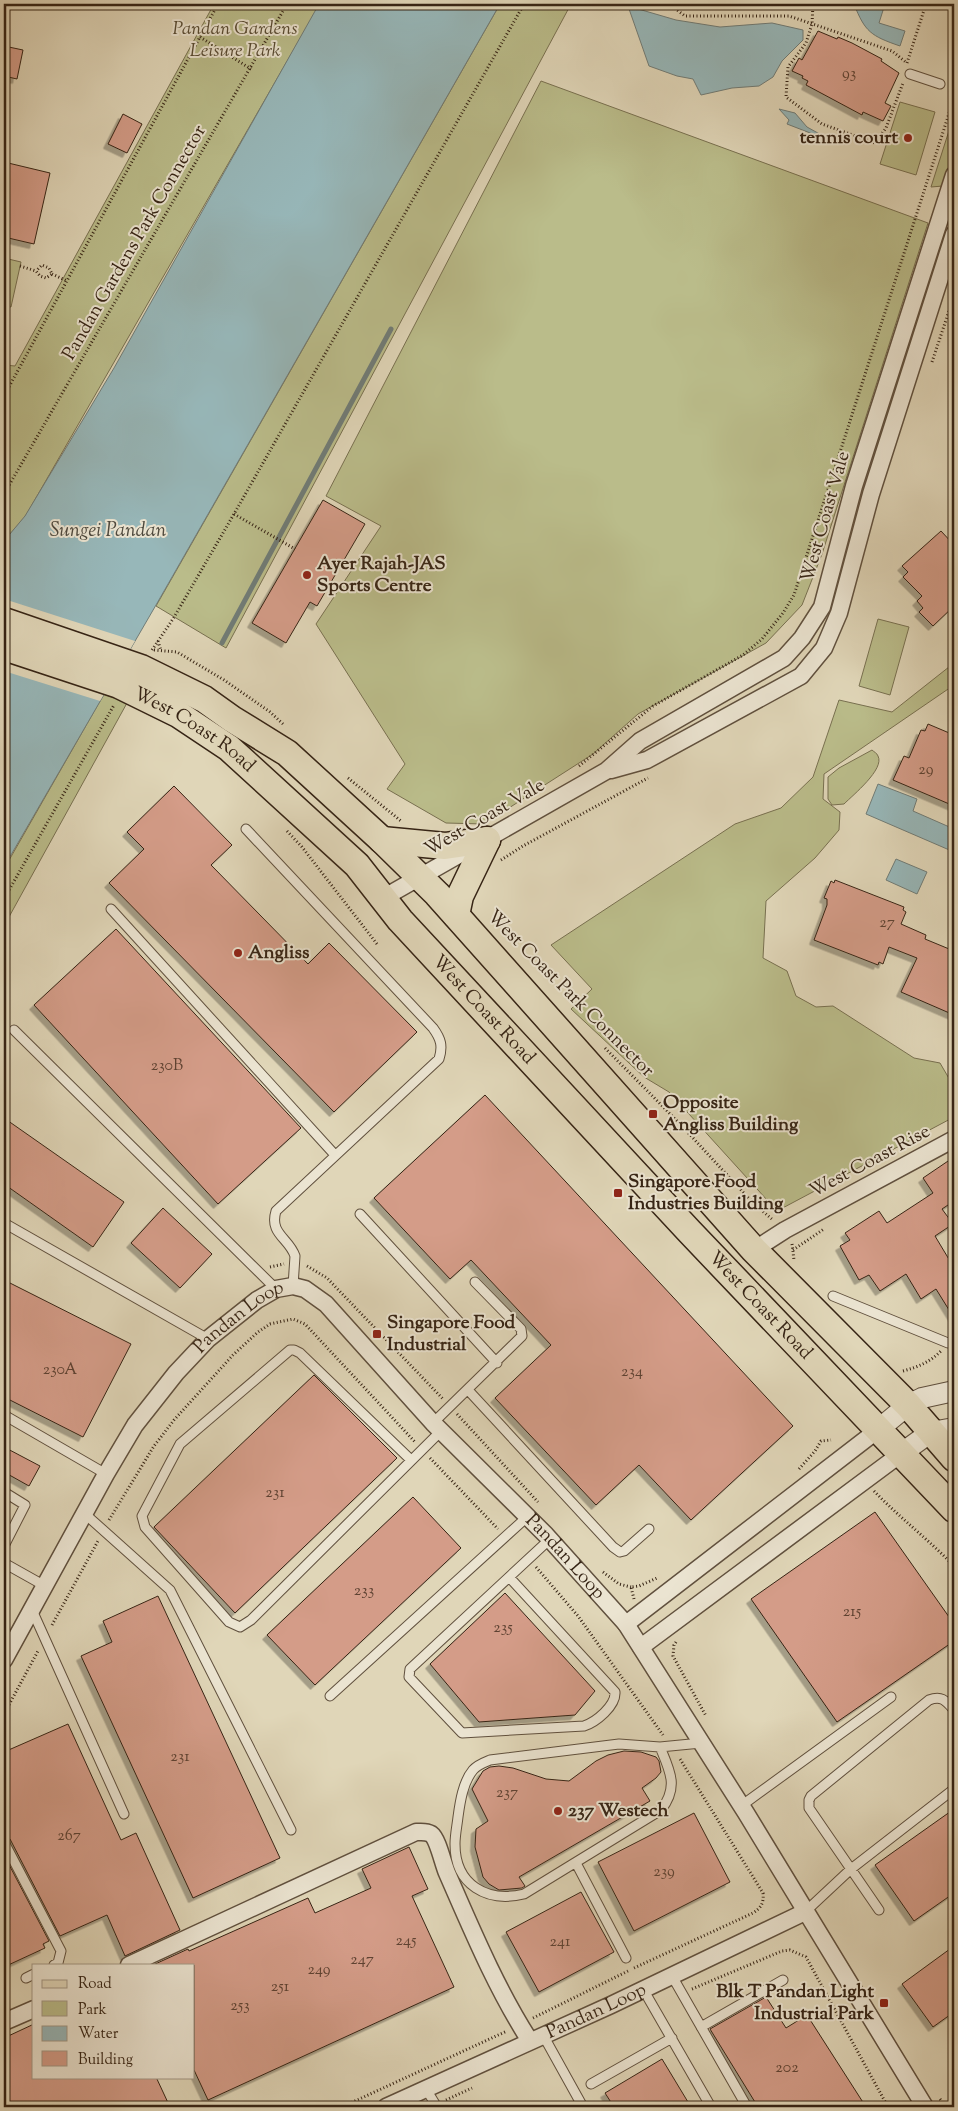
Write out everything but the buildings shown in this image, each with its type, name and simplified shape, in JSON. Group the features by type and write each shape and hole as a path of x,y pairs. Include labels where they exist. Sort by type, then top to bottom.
{"main road":[{"name":"West Coast Road","path":"4,621 127,679 229,748 357,865 400,920 689,1231 954,1508"},
{"name":"West Coast Road","path":"4,647 204,699 287,753 382,840 456,915 754,1250 908,1405 943,1430 954,1458"},
{"path":"382,840 493,851"},
{"path":"456,915 460,896 493,851"}],"street":[{"name":"West Coast Vale","path":"383,898 420,878 493,851 606,772 640,741 784,658 802,638 822,607 854,486 954,175"},
{"name":"West Coast Vale","path":"606,772 648,760 801,676 824,648 839,613 871,494 954,234"},
{"name":"West Coast Rise","path":"754,1250 785,1230 954,1139"},
{"name":"Pandan Loop","path":"4,1660 84,1513 135,1425 176,1373 208,1340 256,1300 276,1289 293,1286 305,1289 326,1304 437,1427 550,1539 626,1624 741,1806 924,2107"},
{"path":"626,1624 908,1405 922,1398 954,1391"},
{"path":"641,1647 902,1453 943,1430"},
{"path":"131,1964 416,1832 423,1832 431,1834 436,1842 484,1957 519,2025 536,2038"},
{"name":"Pandan Loop","path":"386,2107 672,1976 805,1912"},
{"path":"4,2022 32,2010"}],"lane":[{"path":"906,74 940,84"},
{"path":"246,829 433,1028 441,1041 442,1049 439,1059 282,1204 274,1216 277,1232 295,1256 293,1286"},
{"path":"111,909 335,1155"},
{"path":"14,1030 276,1289"},
{"path":"360,1214 496,1363"},
{"path":"4,1223 208,1340"},
{"path":"411,1460 300,1353 290,1350 180,1444 142,1516 142,1522 145,1528 229,1622 240,1627 251,1620 422,1450 437,1427 468,1390 520,1340 523,1333 476,1282"},
{"path":"833,1296 951,1343"},
{"path":"468,1390 613,1547 620,1552 624,1551 649,1529"},
{"path":"4,1415 106,1474"},
{"path":"4,1492 25,1505 4,1546"},
{"path":"84,1513 170,1590 291,1830"},
{"path":"330,1696 527,1517"},
{"path":"509,1577 615,1692 612,1705 591,1723 584,1726 462,1733 409,1677 410,1669 528,1559 550,1539"},
{"path":"4,1563 45,1586"},
{"path":"32,1610 124,1814"},
{"path":"741,1806 891,1697"},
{"path":"879,1910 809,1808 808,1800 929,1700 941,1698 954,1710"},
{"path":"660,1747 672,1782 669,1800 661,1810 524,1894 512,1897 494,1897 479,1892 467,1881 458,1864 455,1845 460,1802 467,1781 474,1768 490,1760 618,1744 660,1747 701,1743"},
{"path":"805,1912 851,1869 954,1789"},
{"path":"4,1842 60,1951 58,1962 55,1964"},
{"path":"576,1863 626,1958"},
{"path":"672,1976 747,2107"},
{"path":"701,2027 783,1980"},
{"path":"643,1989 712,2107"},
{"path":"536,2038 583,2107"},
{"path":"591,2084 672,2038"},
{"path":"426,2089 437,2107"}],"path":[{"path":"4,396 218,4"},
{"name":"Pandan Gardens Park Connector","path":"4,494 288,4"},
{"path":"4,899 127,679 158,641 234,514 524,4"},
{"path":"669,4 685,16 789,16 892,50 906,63"},
{"path":"813,4 812,24 806,43 788,66 786,97 822,124 875,143 886,128 906,74 906,63 925,7"},
{"path":"200,37 250,69"},
{"path":"578,767 653,706 743,655 762,639 783,613 794,595 954,98"},
{"path":"36,271 42,264 52,274 66,281"},
{"path":"20,266 36,271 40,276 46,278 52,274"},
{"path":"234,514 295,549"},
{"path":"158,641 161,651"},
{"path":"493,851 523,846 650,776"},
{"path":"282,826 302,847 377,944"},
{"name":"West Coast Park Connector","path":"603,1046 681,1125 753,1203 785,1230 792,1239 794,1258 798,1266"},
{"path":"4,1714 103,1530 154,1446 174,1420 233,1355 258,1332 270,1324 293,1319 305,1324 506,1537"},
{"path":"901,1373 933,1359 951,1343"},
{"path":"872,1489 899,1517 934,1546 954,1566"},
{"path":"528,1559 578,1616 671,1746 763,1893 764,1900 759,1909 753,1913"},
{"path":"342,2107 519,2025"}],"green space":[{"name":"Pandan Gardens Leisure Park","path":"214,4 320,4 25,517 4,541 4,365 15,366"},
{"path":"500,4 571,4 226,648 156,606"},
{"path":"541,81 928,223 822,554 802,605 766,643 638,714 593,754 484,824 446,823 387,789 405,764 316,624 381,526 326,496"},
{"name":"tennis court","path":"900,102 935,112 916,175 880,164"},
{"path":"954,115 954,148 943,186 931,187"},
{"path":"4,258 21,262 11,307 4,306"},
{"path":"878,619 909,627 890,695 859,686"},
{"path":"954,663 954,685 824,774 823,799 840,812 839,830 815,858 766,901 763,958 787,971 796,996 816,1007 833,1006 914,1058 940,1063 954,1087 954,1117 777,1211 669,1092 644,1077 571,1009 592,989 551,945 735,824 781,808 813,777 839,700 892,712"},
{"path":"104,694 127,703 4,926 4,869"},
{"path":"872,750 878,755 879,761 873,775 844,804 832,805 828,799 828,777 839,768"}],"water":[{"name":"Sungei Pandan","path":"319,4 500,4 4,867 4,541 25,516 114,368"},
{"path":"854,4 885,4 879,23 905,31 900,46 870,32"},
{"path":"628,6 676,20 720,27 772,23 803,30 803,40 782,61 773,77 759,86 732,88 701,95 693,79 677,76 649,66"},
{"path":"779,109 795,113 807,127 836,143 787,124 789,120"},
{"path":"878,784 917,799 913,811 954,829 954,852 866,814"},
{"path":"896,859 927,872 917,894 886,880"}],"pier":[{"path":"4,599 135,641 100,701 4,671"}],"waterway":[{"path":"222,643 391,329"}],"place":[{"name":"tennis court","path":"908,138"},
{"name":"Ayer Rajah-JAS Sports Centre","path":"307,575"},
{"name":"Angliss","path":"238,953"},
{"name":"Opposite Angliss Building","path":"653,1114"},
{"name":"Singapore Food Industries Building","path":"618,1193"},
{"name":"Singapore Food Industrial","path":"377,1334"},
{"name":"237 Westech","path":"558,1811"},
{"name":"Blk T Pandan Light Industrial Park","path":"884,2003"}]}
